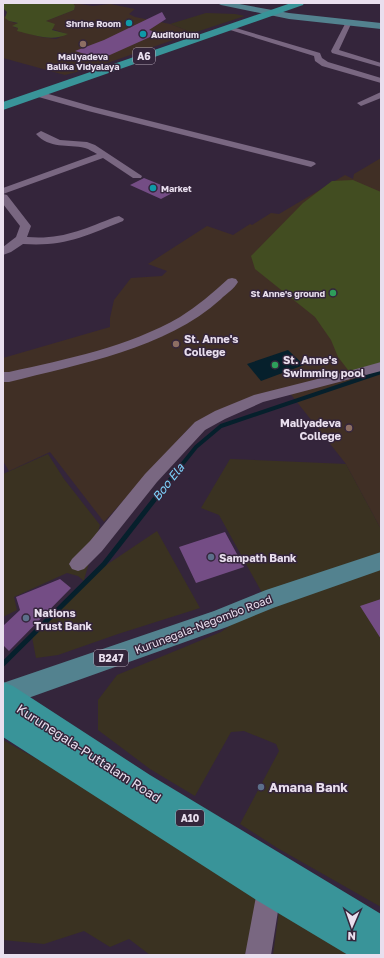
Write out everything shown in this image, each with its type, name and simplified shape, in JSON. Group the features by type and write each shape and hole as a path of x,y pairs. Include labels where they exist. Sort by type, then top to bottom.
{"highway":[{"name":"A6","path":"3,101 263,12 291,8"},
{"name":"A6","path":"3,106 229,28 263,12"},
{"name":"Kurunegala-Puttalam Road","path":"3,695 139,786 381,955"},
{"name":"Kurunegala-Puttalam Road","path":"3,721 271,879 381,934"}],"main road":[{"path":"222,3 263,12 291,8 302,17 348,24 381,26"},
{"path":"263,12 291,8"},
{"name":"Kurunegala-Negombo Road","path":"3,695 131,652 219,620 266,600 381,561"}],"street":[{"path":"348,24 335,51 381,65"},
{"path":"229,28 317,55 318,59 325,64 381,81"},
{"path":"38,94 91,109 311,164"},
{"path":"361,103 381,95"},
{"path":"41,134 52,141 59,143 87,145 137,176"},
{"path":"3,191 103,155"},
{"path":"3,197 26,226 24,236 21,240 3,252"},
{"path":"21,240 42,242 71,238 119,219"},
{"path":"3,377 9,377 102,354 171,328 221,293 232,282"},
{"path":"78,564 96,546 151,478 200,426 220,414 259,398 345,377 381,366"},
{"path":"258,955 271,879"}],"shaded area":[{"name":"Maliyadeva Balika Vidyalaya","path":"73,3 93,6 110,4 135,9 129,14 135,17 170,24 193,33 96,67 65,75 3,58 3,17 5,16 9,21 18,24 13,27 18,28 17,30 41,37 56,39 67,34 52,29 46,21 74,10 75,6"},
{"path":"206,13 235,14 245,16 193,33 170,24"},
{"name":"St. Anne's College","path":"381,158 381,362 218,412 190,427 104,522 50,452 9,471 3,461 3,358 110,327 110,318 114,300 131,278 162,276 167,271 148,264 207,226 233,235 271,213 279,214 345,175 353,179 354,174"},
{"name":"Maliyadeva College","path":"381,366 381,529 346,464 289,392"},
{"path":"48,454 64,479 100,525 84,580 157,531 200,608 58,655 36,658 32,637 84,581 78,576 67,573 14,597 17,610 3,617 3,474"},
{"path":"230,459 346,464 381,529 381,907 279,849 240,824 279,751 276,744 244,731 231,732 195,796 150,769 98,730 98,700 117,675 221,632 266,600 219,515 201,508"},
{"path":"3,740 259,883 257,907 245,955 150,955 129,939 110,947 84,931 44,944 3,940"},
{"path":"280,904 364,955 273,955"}],"green space":[{"path":"3,3 73,3 75,6 74,10 46,21 55,24 52,30 68,34 49,38 17,31 18,28 12,26 18,23 9,21 5,18 7,12 4,9"},
{"name":"St Anne's ground","path":"353,180 381,192 381,366 352,375 338,357 331,340 315,317 255,269 251,256 303,203 332,181"}],"water":[{"name":"St. Anne's Swimming pool","path":"288,350 304,365 261,381 247,364"}],"building":[{"path":"162,12 166,19 149,30 159,33 101,59 75,51 104,40"},
{"name":"Market","path":"144,178 176,191 161,199 130,185"},
{"name":"Sampath Bank","path":"225,532 244,567 196,583 179,547"},
{"name":"Nations Trust Bank","path":"60,579 71,588 9,651 3,645 3,626 20,610 16,597"},
{"path":"381,599 381,639 360,606"}],"waterway":[{"name":"Boo Ela","path":"164,487 196,447 221,426 381,372"},
{"name":"Boo Ela","path":"3,664 104,564 165,486"}],"place":[{"name":"Shrine Room","path":"129,23"},
{"name":"Auditorium","path":"143,34"},
{"name":"Maliyadeva Balika Vidyalaya","path":"83,44"},
{"name":"Market","path":"153,188"},
{"name":"St Anne's ground","path":"333,293"},
{"name":"St. Anne's College","path":"176,344"},
{"name":"St. Anne's Swimming pool","path":"275,365"},
{"name":"Maliyadeva College","path":"349,428"},
{"name":"Sampath Bank","path":"211,557"},
{"name":"Nations Trust Bank","path":"26,618"},
{"name":"Amana Bank","path":"261,787"}]}
